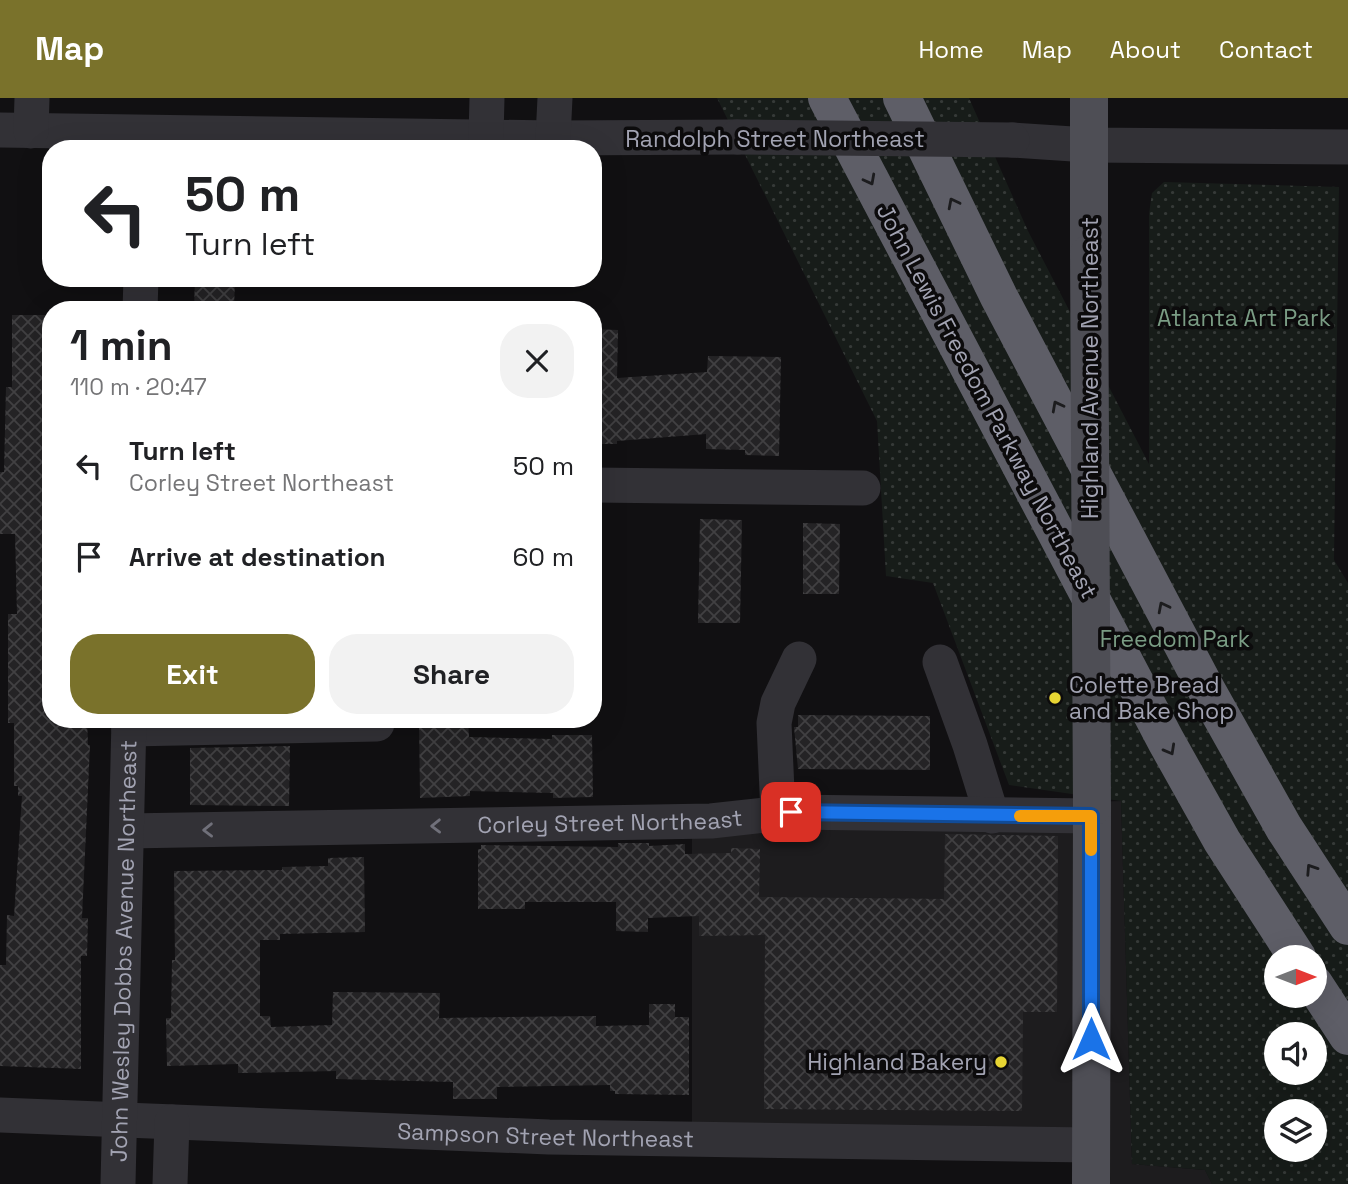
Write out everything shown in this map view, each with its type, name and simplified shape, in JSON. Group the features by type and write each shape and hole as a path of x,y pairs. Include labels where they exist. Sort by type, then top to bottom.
{"highway":[{"name":"John Lewis Freedom Parkway Northeast","path":"827,98 1166,741 1222,841 1289,945"},
{"path":"901,98 999,297 1206,689 1284,828 1348,926"},
{"path":"1327,1004 1348,1036"}],"main road":[{"name":"Highland Avenue Northeast","path":"1089,98 1091,1184"}],"street":[{"path":"486,137 487,98"},
{"path":"553,138 555,98"},
{"name":"Randolph Street Northeast","path":"21,119 138,140"},
{"name":"Randolph Street Northeast","path":"230,140 737,137 1012,140 1088,145 1348,147"},
{"path":"602,485 863,488"},
{"path":"778,814 774,723 778,704 799,659"},
{"path":"940,662 970,744 992,816"},
{"name":"John Wesley Dobbs Avenue Northeast","path":"118,1184 129,728"},
{"name":"Corley Street Northeast","path":"127,831 711,821 778,814 992,816 1091,812"},
{"name":"Sampson Street Northeast","path":"0,1115 549,1137 1091,1145"},
{"path":"170,1184 172,1122"}],"shaded area":[{"path":"1121,801 1132,1164 1205,1170 1212,1184 1086,1184 1086,1133 692,1141 692,814"}],"green space":[{"name":"Freedom Park","path":"717,98 969,98 1028,231 1149,464 1149,214 1152,193 1164,182 1339,187 1334,560 1348,583 1348,1184 1212,1184 1205,1170 1132,1164 1121,801 1009,785 933,583 886,576 877,421"}],"building":[{"path":"195,287 235,287 234,301 194,301"},
{"path":"12,315 42,315 42,728 87,728 90,745 82,918 88,918 87,956 81,956 81,1069 0,1066 0,965 6,965 7,915 14,916 22,796 18,796 18,786 14,786 14,723 8,723 8,614 17,614 15,534 0,534 0,472 4,472 6,387 12,387"},
{"path":"602,329 618,330 617,378 707,372 708,356 781,357 779,456 745,455 745,450 706,449 706,434 617,441 617,444 602,444"},
{"path":"700,519 742,520 740,623 698,623"},
{"path":"803,523 840,524 839,594 803,594"},
{"path":"798,715 930,716 930,770 798,769 794,727 798,727"},
{"path":"419,728 468,728 469,737 552,739 552,735 592,735 593,797 553,798 553,793 470,791 470,796 420,798"},
{"path":"290,746 289,806 190,805 190,748"},
{"path":"945,834 1058,836 1057,1012 1023,1012 1022,1111 764,1109 765,935 699,936 699,916 648,918 648,932 616,931 616,902 525,902 525,909 478,909 478,849 481,849 481,845 618,847 618,843 649,843 649,846 685,844 685,854 731,853 731,848 760,849 759,897 944,899"},
{"path":"364,857 365,932 280,934 280,940 260,940 260,1016 270,1016 271,1027 332,1025 333,992 440,993 439,1018 596,1016 596,1026 649,1025 649,1004 675,1004 675,1017 689,1017 689,1095 615,1094 615,1091 610,1091 610,1085 497,1087 497,1099 453,1099 453,1082 336,1079 336,1071 238,1073 238,1064 167,1066 166,1018 171,1018 172,960 175,960 174,871 282,870 282,867 328,866 328,858"}],"slow traffic":[{"path":"1020,816 1091,816 1091,850"}],"place":[{"name":"Colette Bread and Bake Shop","path":"1055,698"},
{"name":"Highland Bakery","path":"1001,1062"}],"route":[{"path":"791,812 1091,816 1091,1039"}],"park label":[{"name":"Atlanta Art Park","path":"1244,318"}]}
